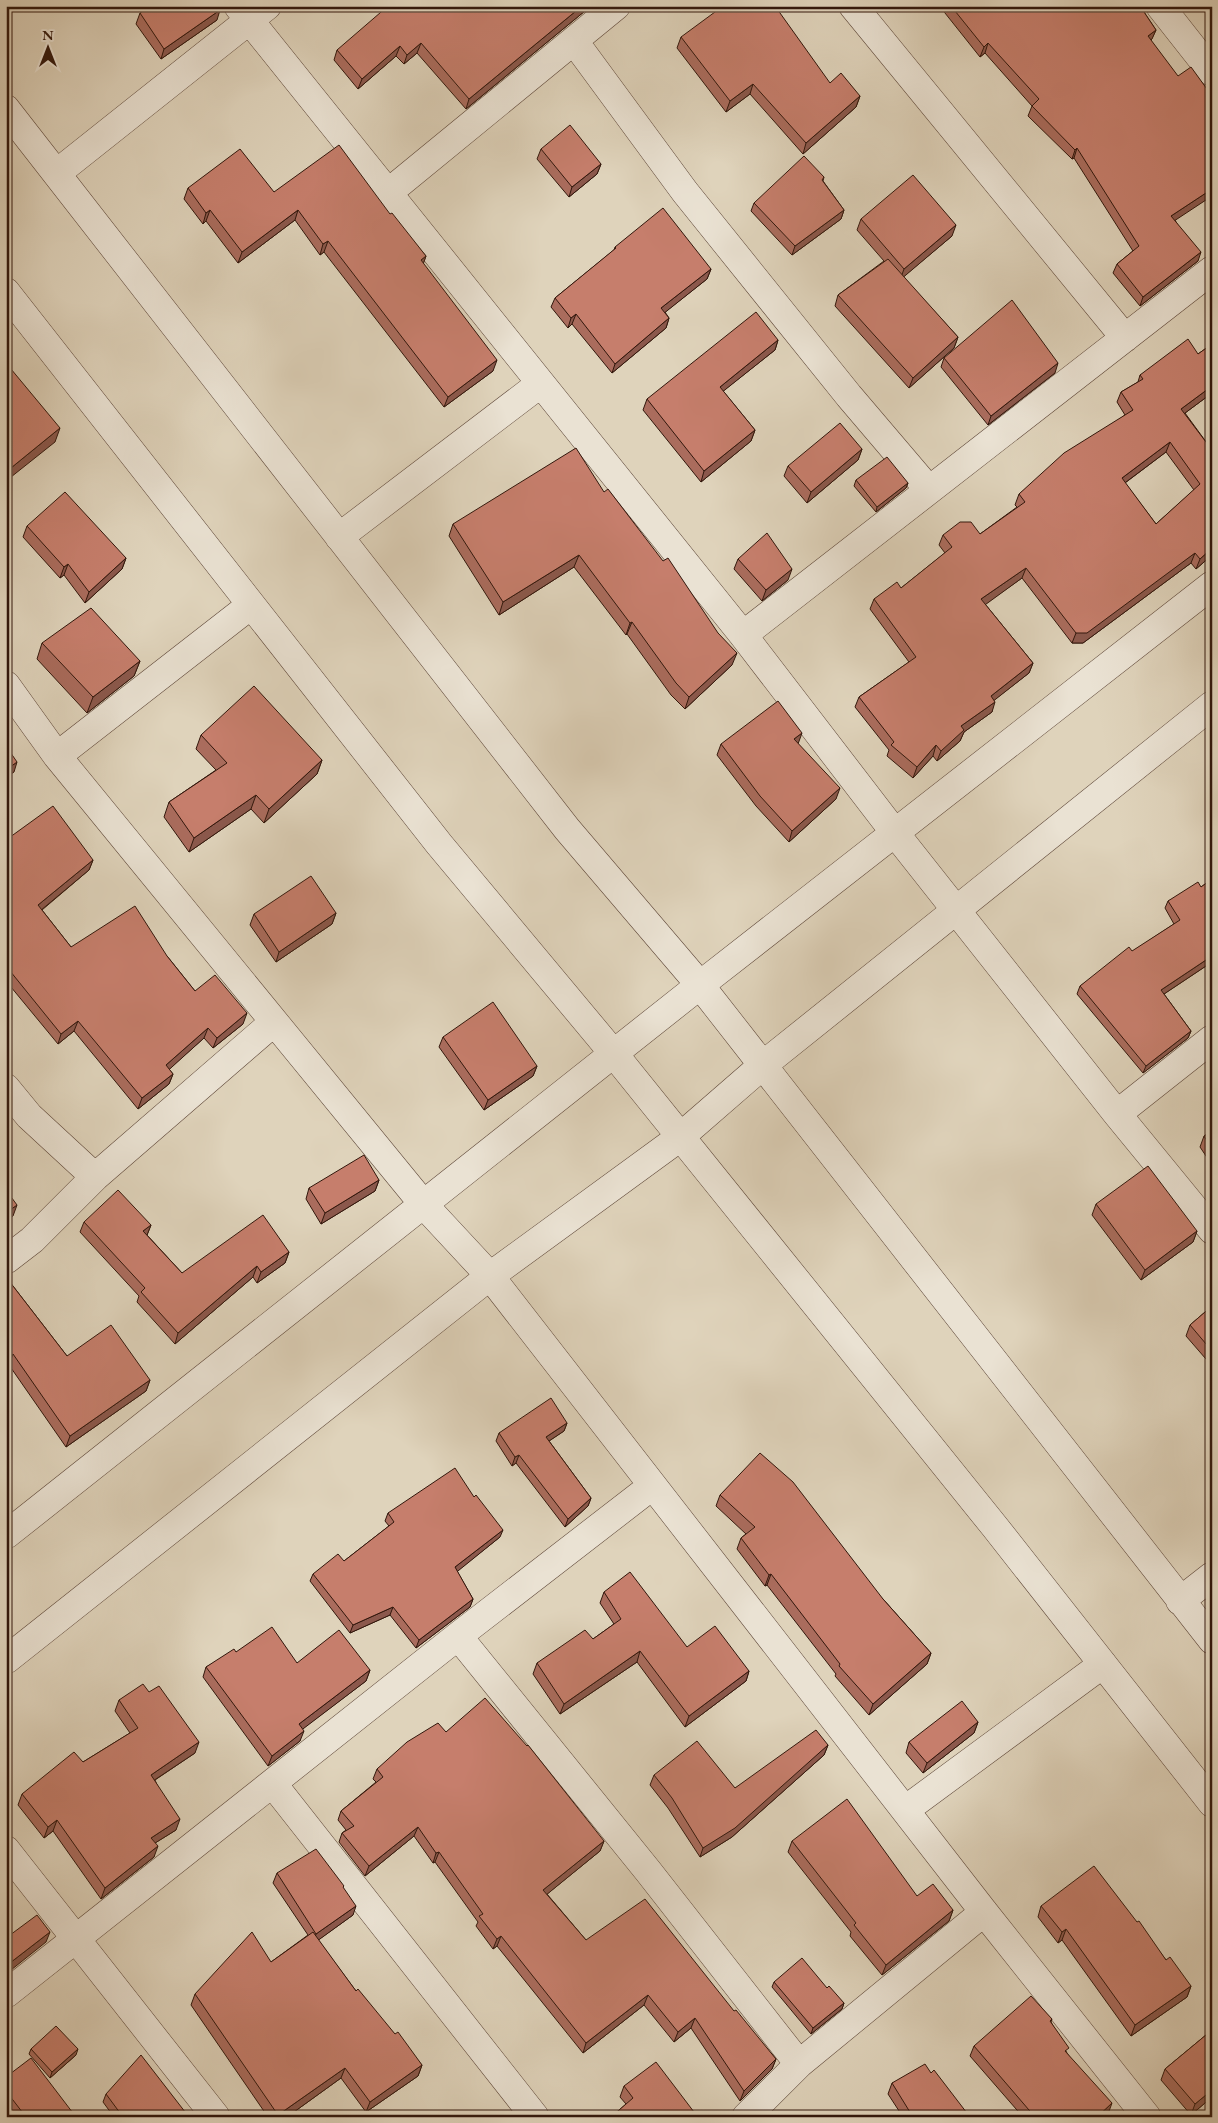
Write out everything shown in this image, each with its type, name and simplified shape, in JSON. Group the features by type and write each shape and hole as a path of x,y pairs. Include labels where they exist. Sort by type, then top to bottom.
{"street":[{"path":"389,192 616,6"},
{"path":"853,6 1124,338"},
{"path":"1160,6 1212,72"},
{"path":"57,173 251,11 389,192 540,384 743,635 895,833 1117,1114 1212,1230"},
{"path":"574,41 684,192 849,396 929,490"},
{"path":"6,110 567,829 700,986 763,1065 1212,1640"},
{"path":"743,635 1212,270"},
{"path":"6,292 439,844 614,1054 679,1138 1103,1664 1212,1803"},
{"path":"339,537 540,384"},
{"path":"6,1535 700,986 1212,585"},
{"path":"57,756 251,605"},
{"path":"6,685 57,756 274,1022 424,1205 490,1276 904,1810 1148,2117"},
{"path":"6,1660 490,1276 679,1138 763,1065 956,908 1212,705"},
{"path":"6,1260 32,1240 95,1177 274,1022"},
{"path":"1117,1114 1212,1039"},
{"path":"6,1088 29,1116 95,1177"},
{"path":"6,1994 458,1636 652,1486"},
{"path":"1180,1601 1212,1576"},
{"path":"458,1636 648,1871 799,2064"},
{"path":"904,1810 1103,1664"},
{"path":"273,1784 535,2117"},
{"path":"6,1850 216,2117"},
{"path":"746,2117 799,2064 984,1912"}],"building":[{"path":"150,6 218,6 220,10 164,49 140,13"},
{"path":"388,6 582,6 469,99 421,43 407,55 400,46 362,79 337,50"},
{"path":"731,6 775,6 830,83 841,73 860,96 806,143 753,84 730,101 681,37 719,9 726,10"},
{"path":"951,6 1140,6 1156,30 1148,36 1178,76 1191,67 1212,96 1212,189 1171,216 1201,252 1143,297 1117,264 1139,246 1077,148 1075,150 1032,106 1039,99 988,43 984,47"},
{"path":"570,125 601,164 572,187 541,149"},
{"path":"339,145 390,214 392,213 426,256 421,260 497,360 448,397 328,241 323,244 298,210 242,252 210,210 206,213 188,188 240,149 274,192"},
{"path":"804,156 824,177 822,180 844,210 795,246 754,203"},
{"path":"913,175 956,225 904,269 861,219"},
{"path":"663,208 711,269 661,308 669,318 615,364 576,314 571,318 555,298"},
{"path":"888,259 958,337 913,378 838,295"},
{"path":"1012,300 1058,363 991,416 944,358"},
{"path":"756,312 778,340 720,387 755,430 704,471 647,399"},
{"path":"1188,339 1198,354 1212,344 1212,386 1181,409 1212,450 1212,548 1200,559 1195,553 1087,633 1076,633 1026,568 981,599 1033,663 991,696 995,702 961,726 964,730 941,751 936,745 917,767 891,745 894,742 859,697 916,657 874,599 897,582 901,588 952,547 943,535 960,522 971,522 980,534 1025,502 1019,494 1064,453 1133,410 1121,392 1143,379 1140,375","holes":["1170,442 1200,484 1156,524 1122,478"]},
{"path":"6,363 60,428 6,472"},
{"path":"840,423 862,449 811,492 788,466"},
{"path":"576,448 604,492 608,489 663,561 668,558 718,633 737,653 689,697 676,683 632,622 630,623 579,555 503,602 453,524"},
{"path":"887,457 908,483 877,507 856,480"},
{"path":"65,492 126,558 89,592 68,564 64,567 27,526"},
{"path":"767,533 792,569 766,590 738,559"},
{"path":"91,608 140,661 93,697 42,643"},
{"path":"254,686 322,760 269,809 256,795 194,838 169,802 227,763 201,735"},
{"path":"778,701 802,733 794,739 840,788 792,831 760,796 721,744"},
{"path":"6,746 17,762 6,770"},
{"path":"53,806 93,860 38,905 71,947 135,906 167,956 195,991 215,975 247,1013 217,1038 208,1028 166,1065 173,1074 142,1098 78,1021 61,1034 6,966 6,840"},
{"path":"311,876 336,913 279,952 254,914"},
{"path":"1212,879 1212,962 1209,958 1161,990 1191,1031 1146,1066 1080,986 1129,947 1132,951 1180,920 1168,901 1198,882 1201,887"},
{"path":"493,1002 537,1066 488,1100 443,1037"},
{"path":"1212,1131 1212,1149 1204,1136"},
{"path":"364,1155 379,1180 325,1213 309,1188"},
{"path":"1148,1166 1197,1231 1145,1270 1096,1204"},
{"path":"6,1190 17,1205 6,1213"},
{"path":"118,1190 151,1225 143,1231 182,1273 263,1215 289,1252 261,1272 257,1266 178,1333 141,1292 145,1288 84,1222"},
{"path":"6,1277 67,1356 111,1325 150,1380 70,1436 13,1354 6,1359"},
{"path":"1212,1306 1212,1351 1190,1325"},
{"path":"551,1398 567,1423 546,1437 591,1498 568,1519 519,1455 515,1457 499,1433"},
{"path":"760,1453 793,1482 883,1599 931,1653 873,1704 839,1666 840,1664 741,1538 755,1527 720,1495"},
{"path":"455,1468 474,1497 476,1495 503,1530 455,1567 473,1599 419,1640 393,1607 353,1625 313,1574 338,1554 344,1561 394,1522 388,1513"},
{"path":"630,1572 687,1647 715,1626 749,1671 689,1716 640,1651 564,1704 537,1663 585,1630 593,1639 621,1619 604,1592"},
{"path":"272,1627 297,1663 339,1630 370,1670 299,1724 304,1731 272,1756 206,1667 234,1649 236,1652"},
{"path":"143,1684 149,1692 159,1686 199,1742 151,1775 180,1819 151,1838 158,1846 105,1888 57,1820 48,1827 22,1794 74,1752 83,1762 138,1728 119,1700"},
{"path":"485,1698 528,1745 604,1841 543,1890 586,1940 645,1899 734,2011 736,2010 776,2059 744,2091 695,2018 678,2032 648,1995 586,2043 501,1936 497,1939 479,1916 483,1914 439,1852 436,1853 418,1827 369,1866 342,1833 354,1826 341,1811 383,1777 377,1769 407,1742 438,1723 446,1732"},
{"path":"962,1701 978,1722 927,1763 909,1742"},
{"path":"816,1730 828,1745 735,1828 703,1848 672,1798 654,1775 697,1741 735,1788"},
{"path":"847,1799 917,1896 933,1884 953,1910 886,1965 792,1841"},
{"path":"316,1849 344,1886 356,1906 316,1934 277,1873"},
{"path":"1094,1866 1137,1922 1139,1921 1166,1960 1170,1957 1191,1986 1135,2025 1066,1929 1062,1932 1041,1906"},
{"path":"37,1915 50,1932 6,1966 6,1938"},
{"path":"252,1932 271,1962 313,1932 356,1991 358,1989 395,2034 398,2032 422,2065 370,2102 345,2068 278,2115 195,1994"},
{"path":"802,1958 827,1988 829,1986 844,2003 813,2028 774,1982"},
{"path":"1031,1996 1052,2019 1050,2021 1069,2048 1065,2051 1112,2103 1097,2117 1035,2117 974,2046"},
{"path":"56,2026 78,2049 52,2072 31,2049"},
{"path":"1212,2030 1212,2090 1195,2104 1165,2069"},
{"path":"141,2055 189,2117 123,2117 106,2094"},
{"path":"31,2058 76,2117 26,2117 6,2091 6,2077"},
{"path":"656,2062 694,2112 687,2117 611,2117 633,2098 624,2086"},
{"path":"925,2064 931,2073 934,2070 970,2117 913,2117 892,2083"},
{"path":"453,2112 457,2117 447,2117"}]}
